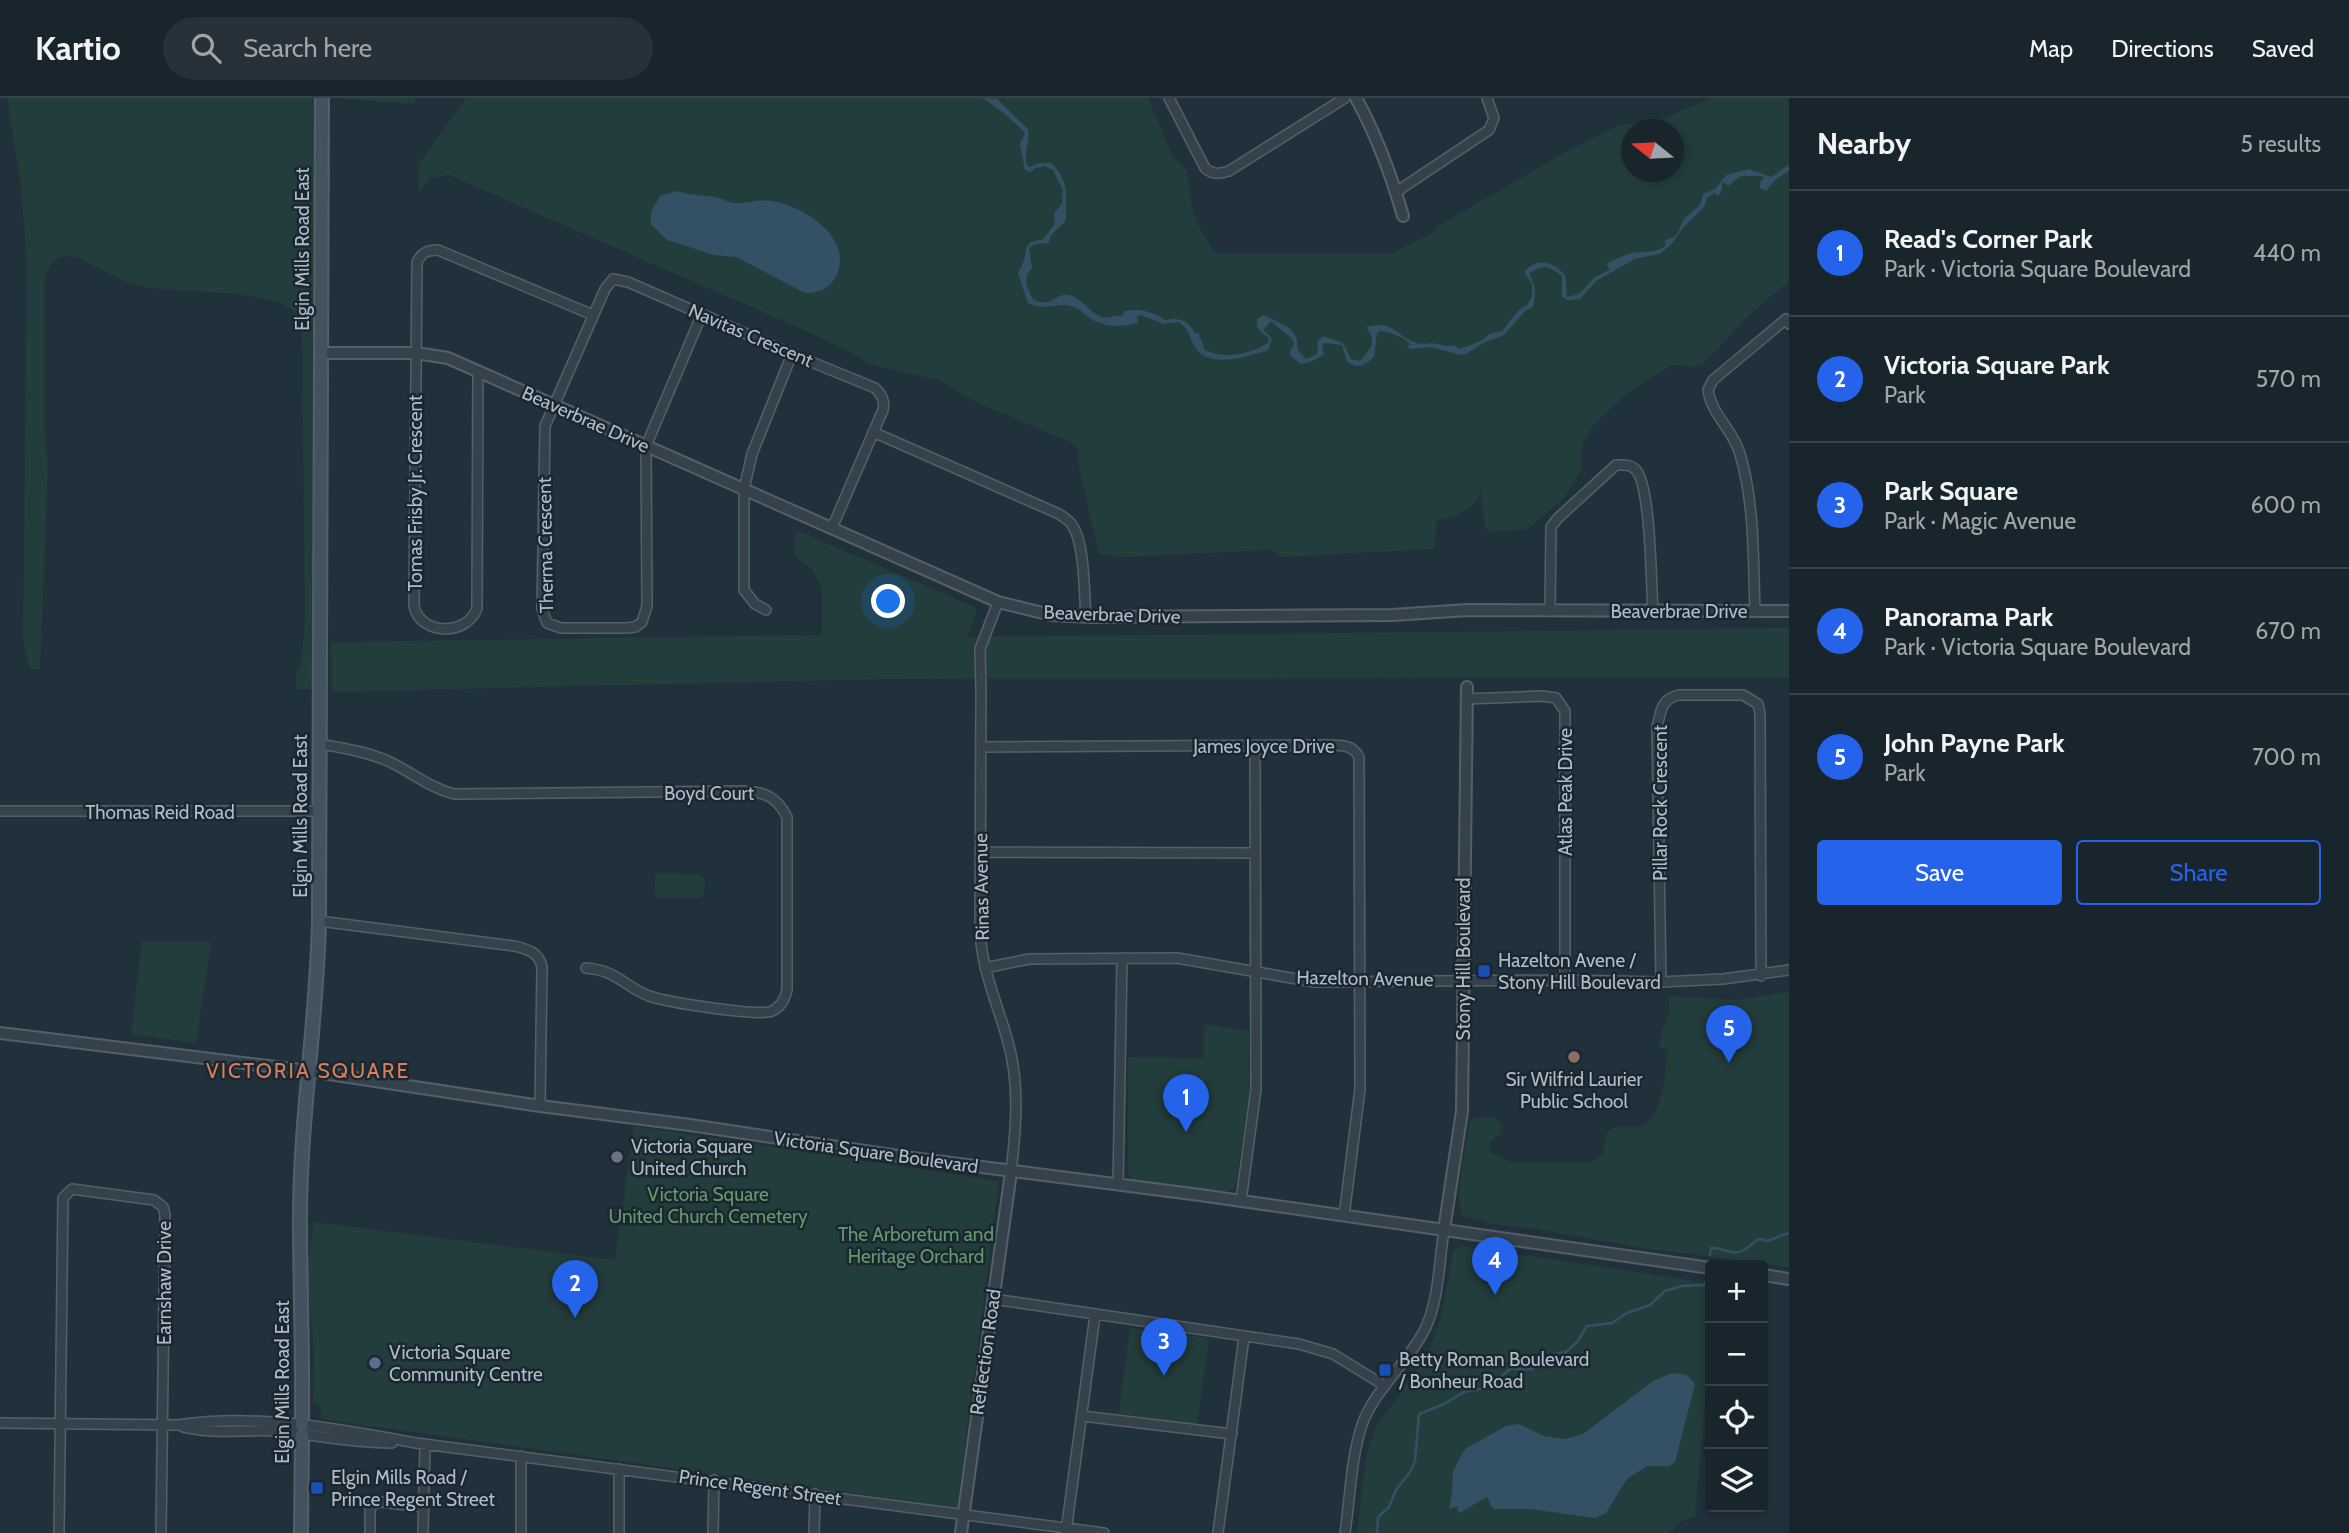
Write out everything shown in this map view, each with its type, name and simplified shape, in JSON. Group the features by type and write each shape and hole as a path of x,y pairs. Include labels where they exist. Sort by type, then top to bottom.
{"main road":[{"name":"Elgin Mills Road East","path":"301,1533 300,1219 318,971 319,921 322,98"}],"street":[{"path":"1169,98 1205,168 1211,173 1222,174 1345,98"},
{"path":"1356,98 1373,129 1403,216"},
{"path":"1396,192 1489,130 1493,118 1487,98"},
{"path":"416,353 417,262 420,256 432,250 438,250 593,315"},
{"name":"Navitas Crescent","path":"553,405 608,283 617,279 875,388 884,404 832,528"},
{"path":"646,446 702,314"},
{"path":"1755,611 1750,499 1745,472 1739,449 1713,404 1709,390 1713,380 1786,319 1789,324"},
{"name":"Beaverbrae Drive","path":"321,353 416,353 448,358 998,602 1051,615 1086,617 1789,611"},
{"name":"Tomas Frisby Jr. Crescent","path":"416,353 414,606 419,620 429,627 467,625 472,621 477,608 478,372"},
{"path":"766,610 755,604 744,590 744,489 752,454 792,354"},
{"name":"Therma Crescent","path":"553,405 544,434 542,609 547,623 554,626 626,628 635,627 642,622 647,606 646,446"},
{"path":"873,432 1059,514 1067,520 1073,526 1078,540 1086,617"},
{"path":"1550,611 1551,527 1616,465 1628,465 1637,471 1646,498 1653,611"},
{"name":"Rinas Avenue","path":"998,602 978,658 981,747 980,932 985,968 1013,1064 1016,1110 1011,1172"},
{"name":"Atlas Peak Drive","path":"1466,693 1542,695 1556,698 1564,711 1565,979"},
{"name":"Stony Hill Boulevard","path":"1444,1230 1462,1111 1466,693"},
{"name":"Pillar Rock Crescent","path":"1661,982 1657,727 1664,702 1668,697 1679,695 1743,695 1753,699 1758,706 1761,975"},
{"name":"Boyd Court","path":"320,744 344,748 390,762 437,790 454,794 744,791 767,794 782,806 788,828 787,990 785,999 776,1009 769,1012 737,1010 659,999 646,995 611,972 586,968"},
{"path":"1241,1201 1256,1089 1255,746"},
{"name":"James Joyce Drive","path":"981,747 1349,746 1355,749 1359,757 1360,1089 1344,1216"},
{"name":"Thomas Reid Road","path":"0,811 319,811"},
{"path":"980,852 1255,853"},
{"path":"319,921 531,950 540,959 541,967 540,1106"},
{"path":"1118,1185 1122,958"},
{"name":"Hazelton Avenue","path":"985,968 1029,959 1177,958 1314,982 1565,979 1661,982 1761,975 1789,970"},
{"name":"Victoria Square Boulevard","path":"0,1033 309,1071 540,1106 1705,1267"},
{"name":"Reflection Road","path":"961,1533 1011,1172"},
{"name":"Earnshaw Drive","path":"60,1423 63,1198 72,1189 82,1189 154,1200 163,1207 162,1425"},
{"path":"1345,1533 1358,1440 1369,1410 1417,1342 1429,1318 1444,1230"},
{"path":"1768,1276 1789,1279"},
{"path":"993,1299 1299,1344 1333,1354 1385,1386"},
{"path":"1066,1531 1095,1315"},
{"path":"1218,1533 1244,1337"},
{"path":"1082,1416 1232,1434"},
{"name":"Prince Regent Street","path":"0,1423 178,1425 195,1430 302,1430 370,1443 421,1444 620,1468 963,1514 1066,1531 1104,1533"},
{"path":"59,1533 60,1423"},
{"path":"161,1533 162,1425"},
{"path":"421,1444 423,1533"},
{"path":"521,1456 521,1533"},
{"path":"619,1533 620,1468"},
{"path":"713,1533 714,1480"},
{"path":"814,1533 815,1494"},
{"path":"370,1533 370,1510 373,1504 381,1502 423,1507"}],"green space":[{"path":"7,98 316,98 313,689 296,689 305,622 302,331 298,316 287,307 270,300 132,284 68,256 53,262 44,285 44,429 48,465 40,669 30,669 23,639 27,261 20,178"},
{"path":"332,98 416,98 414,104"},
{"path":"466,98 1148,98 1173,157 1187,171 1194,215 1216,253 1391,253 1433,233 1438,226 1569,150 1619,125 1621,182 1684,182 1684,119 1663,119 1711,98 1789,98 1789,281 1749,315 1703,364 1693,367 1672,365 1626,394 1593,426 1583,443 1582,470 1564,498 1527,529 1490,532 1485,528 1481,491 1469,508 1457,515 1436,521 1435,549 1282,557 1269,550 1123,557 1099,554 1079,467 1078,448 1073,443 978,403 938,380 869,364 804,330 449,175 430,178 419,193 419,164"},
{"path":"796,530 977,608 968,637 1789,628 1789,678 886,679 332,692 331,642 822,635 822,588 812,569 794,555"},
{"path":"657,873 699,874 705,879 704,894 700,898 658,898 655,895"},
{"path":"142,941 211,942 196,1043 131,1034"},
{"path":"1789,992 1789,1267 1768,1264 1768,1260 1735,1260 1643,1248 1486,1223 1464,1217 1459,1198 1460,1186 1469,1123 1473,1118 1495,1117 1502,1124 1500,1134 1490,1141 1489,1152 1510,1162 1593,1162 1602,1154 1606,1135 1611,1129 1642,1126 1657,1108 1663,1089 1668,1050 1660,1048 1660,1041 1669,1014 1669,996 1736,1000"},
{"path":"1204,1024 1249,1031 1249,1092 1236,1186 1227,1192 1136,1182 1128,1172 1128,1057 1204,1058"},
{"path":"634,1126 999,1181 957,1508 321,1419 322,1411 317,1403 313,1403 314,1355 307,1268 314,1222 615,1260"},
{"path":"1461,1246 1705,1282 1705,1402 1695,1517 1680,1522 1669,1533 1357,1533 1366,1456 1376,1427 1428,1354 1442,1314 1453,1251"},
{"path":"1130,1328 1209,1338 1197,1424 1119,1414"}],"water":[{"path":"983,98 997,99 1028,129 1027,165 1030,167 1038,163 1051,163 1064,183 1066,220 1053,233 1049,243 1035,244 1029,248 1032,268 1027,275 1027,282 1033,299 1044,303 1069,295 1103,317 1123,316 1124,311 1140,310 1165,320 1183,320 1199,334 1205,350 1221,355 1245,353 1268,343 1269,338 1259,330 1257,324 1258,318 1264,315 1291,329 1297,339 1297,349 1306,359 1316,355 1317,342 1323,336 1343,343 1351,359 1360,361 1372,344 1366,327 1375,325 1393,329 1416,343 1454,345 1460,349 1483,340 1489,334 1502,331 1518,311 1528,304 1532,297 1532,284 1524,272 1534,264 1550,264 1565,275 1567,297 1579,294 1595,277 1609,270 1607,263 1628,254 1653,251 1666,245 1664,241 1676,236 1684,219 1700,205 1703,194 1715,189 1726,175 1749,169 1771,177 1789,165 1789,171 1776,179 1766,191 1760,188 1760,182 1764,178 1761,176 1741,176 1728,186 1723,182 1721,193 1707,198 1704,207 1682,229 1672,244 1659,254 1635,259 1596,281 1580,299 1568,300 1562,297 1562,276 1552,269 1543,267 1529,273 1535,289 1533,307 1525,311 1504,335 1483,343 1466,354 1431,347 1410,349 1407,346 1411,345 1401,337 1380,331 1377,333 1374,357 1364,364 1358,366 1347,362 1342,345 1324,343 1322,355 1313,361 1300,364 1289,354 1293,340 1271,321 1263,330 1272,338 1268,350 1239,358 1218,360 1200,353 1179,322 1164,324 1141,315 1137,316 1138,323 1107,325 1071,306 1041,307 1028,303 1018,274 1027,246 1043,239 1055,224 1054,214 1062,203 1063,190 1053,170 1044,166 1030,172 1025,170 1020,144 1025,133"},
{"path":"677,191 719,198 732,203 770,201 802,211 825,228 839,250 840,263 836,276 823,289 805,293 736,257 714,255 667,240 651,224 651,212 660,196"},
{"path":"1672,1373 1687,1375 1695,1384 1675,1462 1669,1466 1647,1466 1627,1479 1606,1513 1595,1518 1530,1509 1493,1509 1487,1497 1459,1513 1457,1506 1449,1509 1453,1471 1465,1449 1506,1426 1519,1424 1544,1436 1564,1439 1583,1434 1653,1381"}],"waterway":[{"path":"1710,1255 1711,1248 1739,1252 1757,1240 1767,1241 1789,1233"},
{"path":"1377,1533 1378,1517 1389,1507 1396,1490 1415,1461 1419,1414 1464,1392 1487,1388 1510,1369 1533,1369 1555,1354 1566,1352 1577,1342 1587,1326 1612,1323 1627,1313 1650,1305 1665,1291 1705,1283"}],"place":[{"name":"Hazelton Avene / Stony Hill Boulevard","path":"1484,971"},
{"name":"Sir Wilfrid Laurier Public School","path":"1574,1057"},
{"name":"John Payne Park","path":"1729,1063"},
{"name":"Read's Corner Park","path":"1186,1132"},
{"name":"Victoria Square United Church","path":"617,1157"},
{"name":"Panorama Park","path":"1495,1295"},
{"name":"Victoria Square Park","path":"575,1318"},
{"name":"Victoria Square Community Centre","path":"375,1363"},
{"name":"Betty Roman Boulevard / Bonheur Road","path":"1385,1370"},
{"name":"Park Square","path":"1164,1376"},
{"name":"Elgin Mills Road / Prince Regent Street","path":"317,1488"}],"district":[{"name":"VICTORIA SQUARE","path":"308,1071"}],"park label":[{"name":"Victoria Square United Church Cemetery","path":"708,1205"},
{"name":"The Arboretum and Heritage Orchard","path":"916,1245"}]}
